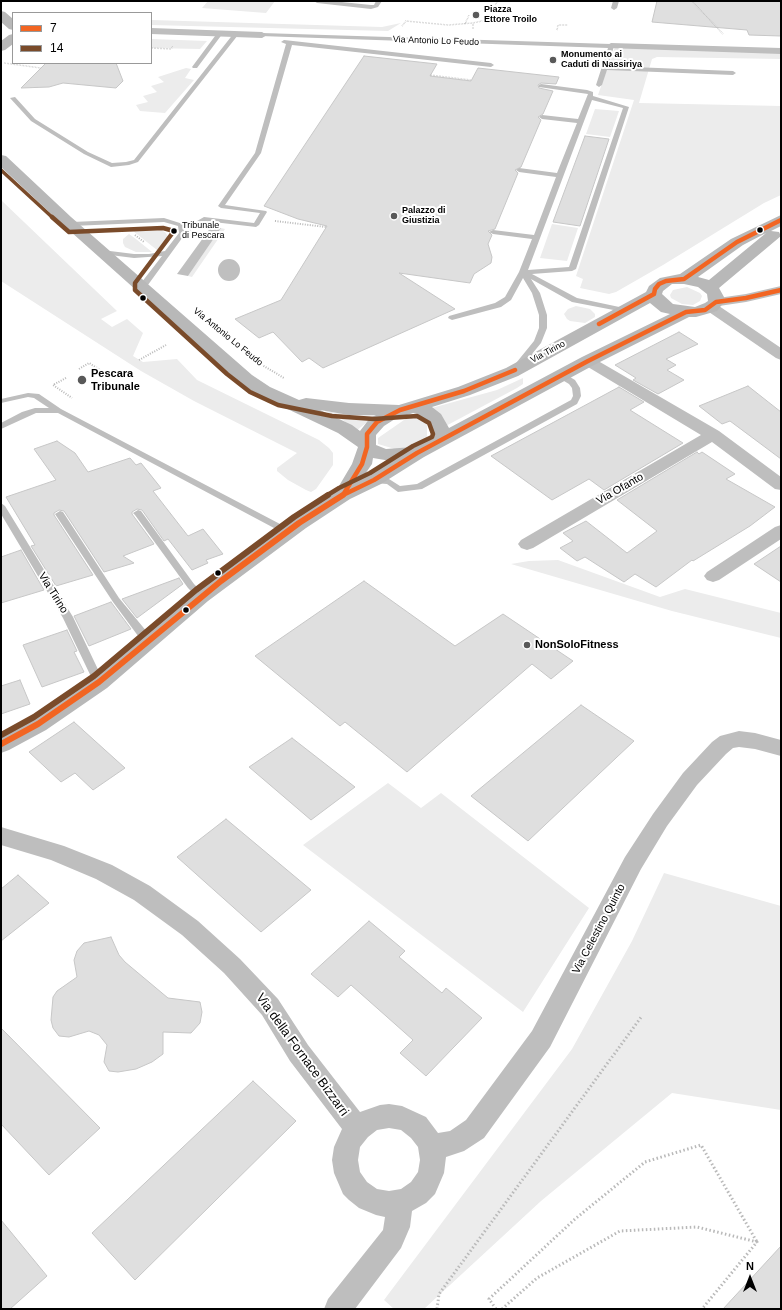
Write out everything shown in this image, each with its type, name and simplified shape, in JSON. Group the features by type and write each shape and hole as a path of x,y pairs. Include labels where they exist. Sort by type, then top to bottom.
{"street":[{"name":"Via Antonio Lo Feudo","path":"152,31 262,35"},
{"path":"1,47 12,39"},
{"path":"611,46 781,51"},
{"name":"Via Antonio Lo Feudo","path":"1,159 102,252 246,379 264,390 345,429 366,446"},
{"path":"684,279 737,242 781,220"},
{"path":"654,294 660,304 668,308 686,312 700,311 754,250 781,230"},
{"path":"684,279 698,282 731,320 781,355"},
{"name":"Via Tirino","path":"406,409 464,391 513,371 654,294 655,289 666,281 684,279"},
{"path":"712,299 736,299 781,290"},
{"path":"731,320 726,311 726,307 736,299"},
{"path":"1,744 38,724 99,682 201,596 284,534 343,494 374,480 417,453 588,361 686,312"},
{"path":"588,361 713,435 781,485"},
{"name":"Via Antonio Lo Feudo","path":"280,397 349,409 406,409"},
{"path":"343,494 362,464 368,434 377,422 406,409 424,410 435,418 441,430 438,443"},
{"name":"Via Ofanto","path":"527,544 713,435"},
{"path":"366,446 374,452 386,455 417,453"},
{"path":"713,576 781,531"},
{"name":"Via Celestino Quinto","path":"432,1147 455,1142 474,1129 541,1039 633,863 660,820 690,779 719,748 727,742 739,739 755,741 781,748"},
{"name":"Via della Fornace Bizzarri","path":"1,836 56,852 104,872 142,893 190,928 232,966 270,1007 298,1053 358,1130"},
{"path":"395,1117 409,1121 421,1130 432,1147 434,1157 431,1176 425,1186 414,1196 400,1203 381,1203 371,1200 363,1195 350,1180 346,1170 345,1159 351,1138 358,1130 374,1119 395,1117"},
{"path":"338,1309 392,1239 397,1227 400,1203"}],"lane":[{"path":"317,1 371,7 376,6 379,1"},
{"path":"614,8 616,1"},
{"path":"195,67 220,34"},
{"path":"13,98 33,120 86,153 111,165 127,164 136,161 236,34"},
{"name":"Via Antonio Lo Feudo","path":"262,35 611,46"},
{"name":"Via Antonio Lo Feudo","path":"262,35 289,44 491,65"},
{"path":"142,287 183,233 204,219 256,225 264,212 221,206 258,153 275,88 289,44"},
{"path":"599,84 611,46"},
{"path":"604,68 734,73"},
{"path":"452,318 498,305 508,298 523,272 591,93 541,86"},
{"path":"523,272 572,269 626,107 589,97"},
{"path":"542,117 580,121"},
{"path":"519,170 559,175"},
{"path":"72,224 164,220 181,225 183,233"},
{"path":"493,232 536,238"},
{"path":"102,252 134,256 149,256 169,253"},
{"path":"523,272 575,300 624,310"},
{"path":"513,371 538,341 543,328 543,315 536,293 523,272"},
{"path":"374,480 389,482 398,489 424,485 574,402 577,396 576,388 572,382 562,376"},
{"path":"1,401 28,395 36,396 60,411 277,526 284,534"},
{"path":"1,426 25,414 35,411 60,411"},
{"name":"Via Tirino","path":"1,506 68,617 99,682"},
{"path":"138,513 191,586 201,596"},
{"path":"60,514 116,600 148,641"}],"path":[{"path":"404,24 406,21 465,24 491,19 497,1"},
{"path":"692,1 725,37"},
{"path":"465,24 469,16"},
{"path":"480,21 483,26"},
{"path":"557,30 558,25 568,25"},
{"path":"1,63 41,68"},
{"path":"430,75 472,80"},
{"path":"286,222 326,227"},
{"path":"139,360 166,345"},
{"name":"Via Antonio Lo Feudo","path":"254,359 289,381"},
{"path":"79,368 89,363 110,376"},
{"path":"66,378 53,385 72,398"},
{"path":"437,1309 439,1294 642,1016"},
{"path":"496,1309 489,1299 575,1219 645,1162 701,1145 757,1242"},
{"path":"502,1309 537,1278 620,1231 697,1227 757,1242"},
{"path":"702,1309 757,1242"}],"shaded area":[{"path":"208,1 275,1 266,13 202,8"},
{"path":"152,20 382,27 401,23 388,31 152,25"},
{"path":"152,39 207,41 200,49 152,48"},
{"path":"616,44 781,51 781,59 657,57 652,59 639,103 781,106 781,195 764,203 663,265 616,292 609,294 580,288 583,279 576,276 634,100 598,95"},
{"path":"186,68 191,69 185,78 194,80 165,113 140,111 136,105 148,102 143,96 157,92 151,86 164,82 158,77"},
{"path":"595,109 619,111 610,137 586,134"},
{"path":"1,200 117,311 101,319 112,327 127,319 143,333 133,356 143,362 177,359 197,380 319,440 329,448 333,453 333,465 316,489 311,492 306,490 288,480 277,471 277,468 297,453 194,401 141,371 1,281"},
{"path":"552,224 578,228 567,261 540,258"},
{"path":"211,227 221,228 188,276 177,274"},
{"path":"145,228 159,229 165,232 170,239 168,243 157,250 133,231"},
{"path":"221,228 225,229 192,277 188,276"},
{"path":"129,234 152,252 136,252 125,247 123,239"},
{"path":"229,259 237,262 240,270 237,278 229,281 221,278 218,270 221,262"},
{"path":"687,287 700,293 702,296 700,301 693,305 682,304 671,298 670,295 673,290"},
{"path":"576,306 590,309 595,314 595,317 585,323 570,321 564,314 568,309"},
{"path":"523,378 523,384 517,388 442,428 428,409 497,390"},
{"path":"325,411 376,415 356,431 343,420"},
{"path":"414,415 423,419 427,426 427,437 410,447 395,449 378,444 378,438"},
{"path":"558,560 660,597 685,589 781,613 781,638 672,611 511,564 529,561"},
{"path":"388,783 421,808 441,793 589,908 523,1012 303,845"},
{"path":"664,873 781,906 781,1110 672,1093 541,1201 424,1309 394,1309 384,1300 572,1049 632,941"}],"building":[{"path":"657,1 781,1 781,36 749,35 747,30 652,22"},
{"name":"Palazzo di Giustizia","path":"364,56 437,64 430,76 471,81 478,68 559,77 556,84 541,83 538,85 539,88 553,91 543,114 538,117 541,120 521,167 515,170 518,173 495,229 488,231 492,235 488,244 492,257 491,263 474,274 470,283 399,273 455,309 323,368 309,358 302,362 273,332 259,338 235,319 281,300 327,226 298,219 264,206"},
{"path":"45,64 116,64 123,81 116,88 63,83 49,87 21,88"},
{"path":"585,136 609,139 580,226 553,222"},
{"path":"679,332 698,344 666,359 676,365 667,370 684,380 658,394 633,380 636,378 615,365"},
{"path":"748,386 781,412 781,459 730,421 722,424 699,406"},
{"path":"619,387 644,402 630,410 683,443 604,490 589,479 552,500 491,456"},
{"path":"57,441 75,453 88,472 130,458 136,465 141,463 161,488 153,491 188,536 203,529 223,554 206,560 208,563 192,570 168,539 164,541 142,510 137,509 132,512 132,514 154,544 123,556 134,563 104,572 64,511 59,510 54,513 54,515 93,575 56,586 31,546 35,545 6,497 56,480 34,449"},
{"path":"697,452 699,454 702,452 735,474 726,479 775,507 750,526 693,561 692,560 656,587 635,574 624,582 585,557 577,561 560,548 573,541 563,533 586,521 627,553 657,531 617,500"},
{"path":"781,546 781,582 754,564"},
{"path":"21,550 44,590 1,603 1,557"},
{"path":"179,578 183,584 137,618 122,599"},
{"path":"364,581 455,646 503,614 573,661 551,679 532,664 407,772 345,722 340,726 255,656"},
{"path":"111,602 131,629 89,646 74,616"},
{"path":"67,630 77,651 74,652 84,672 42,687 23,645"},
{"path":"20,680 30,704 1,714 1,686"},
{"path":"581,705 634,741 528,841 471,796"},
{"path":"74,722 125,768 93,790 75,773 61,782 29,752"},
{"path":"292,738 355,787 311,820 249,767"},
{"path":"226,819 311,890 261,932 177,857"},
{"path":"18,875 49,903 1,941 1,889"},
{"path":"369,921 405,951 399,957 442,993 446,988 482,1018 426,1076 400,1053 413,1040 351,985 338,997 311,974"},
{"path":"111,937 119,955 125,962 168,998 200,1002 202,1012 200,1023 191,1033 163,1032 163,1054 152,1062 136,1069 118,1072 109,1071 104,1062 107,1045 99,1035 89,1031 69,1037 59,1036 53,1028 51,1020 53,997 57,991 77,977 74,960 77,951 84,943"},
{"path":"1,1028 100,1128 49,1175 1,1124"},
{"path":"253,1081 296,1121 135,1280 92,1233"},
{"path":"1,1220 47,1276 10,1309 1,1309"},
{"path":"781,1246 781,1309 723,1309"}],"transit line":[{"name":"14","path":"1,170 69,232 163,228 174,231 135,283 135,290 227,374 250,392 278,405 332,416 374,419 417,416 429,423 433,434 432,437 413,446 370,473 339,488 294,517 196,590 94,676 34,717 1,735"},
{"name":"7","path":"599,324 654,294 655,289 659,284 666,281 684,279 737,242 781,220"},
{"name":"7","path":"1,744 38,724 99,682 221,581 299,523 343,495 374,480 417,453 588,361 686,312 705,310 716,302 746,298 781,290"},
{"name":"7","path":"343,495 362,464 367,447 367,434 377,422 400,410 464,391 515,370"}],"place":[{"name":"Piazza Ettore Troilo","path":"476,15"},
{"name":"Monumento ai Caduti di Nassiriya","path":"553,60"},
{"name":"Palazzo di Giustizia","path":"394,216"},
{"name":"Tribunale di Pescara","path":"174,231"},
{"name":"Pescara Tribunale","path":"82,380"},
{"name":"NonSoloFitness","path":"527,645"}]}
